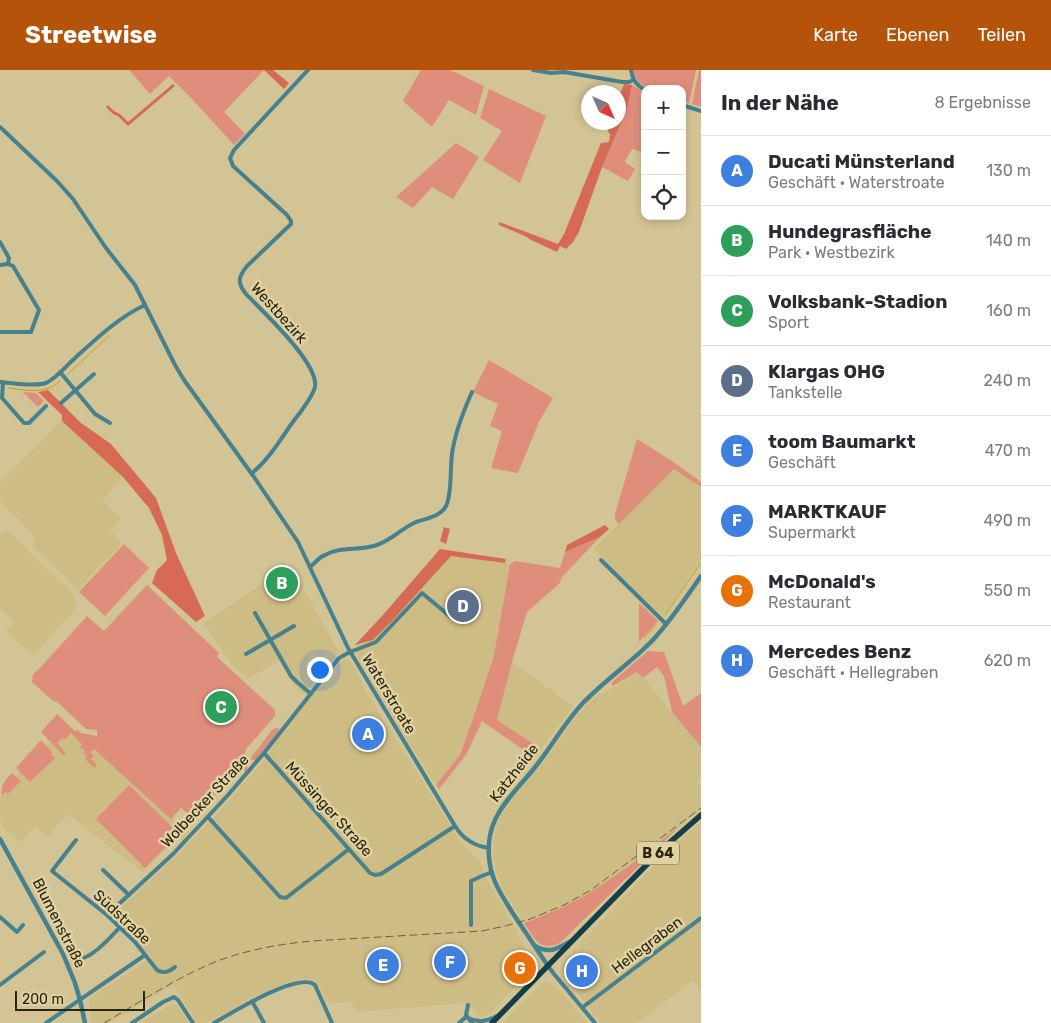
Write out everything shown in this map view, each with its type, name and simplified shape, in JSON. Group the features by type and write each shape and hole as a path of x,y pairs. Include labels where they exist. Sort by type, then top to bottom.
{"main road":[{"name":"B 64","path":"492,1023 660,850 701,814"}],"street":[{"name":"Westbezirk","path":"252,473 276,446 310,398 315,387 315,380 297,348 241,287 240,275 291,224 291,221 287,214 233,166 230,158 236,148 308,70"},
{"path":"533,70 551,73 563,71 622,82 633,80"},
{"path":"631,70 633,80 641,88"},
{"path":"686,106 701,111"},
{"path":"0,127 52,175 65,190 135,285 184,380 252,473 303,551 350,652"},
{"path":"0,242 9,258 8,264"},
{"path":"0,265 8,264 13,266 39,310 31,332 0,332"},
{"path":"46,406 29,423 24,424 1,399 2,382 45,383 103,333 145,304"},
{"path":"60,372 95,414 110,423"},
{"path":"61,403 94,374"},
{"path":"310,566 320,557 331,552 378,545 415,523 439,514 443,510 449,496 452,452 457,428 472,392"},
{"path":"601,560 666,624"},
{"name":"Katzheide","path":"548,966 497,887 489,856 495,818 502,806 536,766 571,717 595,692 643,649 666,624 700,579"},
{"name":"Waterstroate","path":"452,618 422,593 376,642 350,652 455,826 472,843 489,848"},
{"path":"254,613 294,680 311,694"},
{"path":"246,654 294,626"},
{"name":"Wolbecker Straße","path":"108,915 173,854 208,817 264,753 339,658 350,652"},
{"name":"Müssinger Straße","path":"264,753 370,873 375,875 381,874 455,826"},
{"path":"208,817 280,898 286,898 349,849"},
{"name":"Blumenstraße","path":"0,839 60,946 72,974 85,1023"},
{"name":"Südstraße","path":"76,840 52,871 108,915 157,970 162,972 170,971 175,966"},
{"path":"103,870 129,895"},
{"path":"471,925 472,881 492,872"},
{"path":"42,897 79,955 83,958 106,942 120,927"},
{"path":"0,917 17,932 23,925"},
{"name":"Hellegraben","path":"583,1007 701,918"},
{"path":"534,945 542,950 550,950 558,948 575,938"},
{"path":"0,985 44,952"},
{"path":"46,1023 145,955"},
{"path":"548,966 596,1023"},
{"path":"214,1023 267,994 304,982 311,982 315,985 332,1023"},
{"path":"132,1023 163,1002 174,997 178,1000 192,1023"},
{"path":"252,1001 264,1023"},
{"path":"459,1023 466,1017 468,1005"},
{"path":"466,1017 475,1021 484,1021 497,1016 507,1008"},
{"path":"466,1017 472,1023"}],"shaded area":[{"path":"129,70 264,70 224,112 245,134 234,145 169,76 150,94"},
{"path":"264,70 273,70 289,83 284,89"},
{"path":"421,70 450,70 484,86 476,115 449,100 432,127 403,101"},
{"path":"633,70 696,70 689,103 686,102 686,85 643,85 636,78"},
{"path":"699,70 701,70 701,107 692,104"},
{"path":"173,84 175,86 128,126 106,107 108,105 128,122"},
{"path":"624,84 632,85 626,111 626,85"},
{"path":"632,85 641,91 641,152 632,149 625,162 635,169 628,181 602,167 618,130 626,130 627,109"},
{"path":"489,89 546,116 520,183 483,160 502,131 480,118"},
{"path":"608,130 618,130 602,167 579,232 566,249 560,246 557,252 499,225 499,222 558,244 564,234 601,143 609,142 610,135"},
{"path":"456,143 479,157 453,199 432,187 413,208 396,197"},
{"path":"489,360 553,398 539,422 518,473 491,468 502,431 490,426 498,404 473,392"},
{"path":"48,390 81,423 111,444 156,498 176,553 205,616 196,622 152,583 157,570 167,560 162,535 149,508 123,477 62,421 62,415 38,392"},
{"path":"23,392 36,393 44,401 38,407"},
{"path":"62,421 123,477 102,500 121,518 110,530 122,543 78,589 32,546 35,542 34,535 0,502 0,481"},
{"path":"637,439 701,482 701,487 674,469 619,524 615,519 615,514"},
{"path":"674,468 701,487 701,561 663,616 594,549"},
{"path":"605,525 609,529 600,537 565,552 567,545"},
{"path":"444,527 450,529 446,544 440,541"},
{"path":"5,529 71,591 77,604 73,612 33,656 6,631 14,622 2,610 0,612 0,534"},
{"path":"600,537 562,577 559,584 527,612 512,662 497,720 541,749 535,758 482,721 466,755 439,789 436,785 460,755 494,656 510,564 515,561 560,568 565,552"},
{"path":"124,544 149,568 105,616 79,592"},
{"path":"440,549 506,559 505,563 451,556 373,640 355,645 382,616"},
{"path":"451,555 510,564 494,656 475,713 460,755 436,785 375,687 359,659 355,645 373,640"},
{"path":"294,572 339,652 305,695 295,687 279,661 248,679 231,663 203,623 258,587"},
{"path":"147,585 219,653 217,657 275,710 275,716 247,748 243,757 248,768 246,772 236,764 230,771 233,774 204,807 198,802 192,808 196,812 192,817 181,808 171,819 94,749 90,752 94,756 91,759 97,765 94,768 85,759 87,757 83,753 85,751 80,747 82,744 71,733 65,740 62,738 57,743 66,754 64,756 41,732 57,714 75,731 97,736 97,730 86,729 32,682 33,674 87,616 104,631"},
{"path":"639,603 658,621 639,642"},
{"path":"648,651 664,652 683,706 701,693 701,747 672,712 664,676 657,667 643,678 637,672 613,686 611,683"},
{"path":"345,659 350,660 368,695 457,836 466,848 479,859 486,878 512,922 534,963 534,967 491,1012 481,1017 472,1008 463,1003 355,1012 352,1001 328,1004 318,983 313,979 304,979 290,982 265,992 207,1023 197,1023 173,985 109,1023 92,1023 89,998 152,958 113,916 216,815 264,760 288,724 340,662"},
{"path":"512,662 573,706 541,749 497,720"},
{"path":"638,672 701,747 701,777 697,782 701,788 701,810 601,886 572,903 524,923 502,888 496,872 493,851 495,833 501,815 582,710 599,693 603,694"},
{"path":"67,724 75,731 93,735 92,746 189,833 182,840 178,837 143,872 67,814 48,837 36,826 19,842 2,826 0,799 15,776"},
{"path":"279,728 278,732 256,760 251,760 273,729"},
{"path":"41,740 55,758 30,782 16,768"},
{"path":"12,773 21,781 8,794 5,792 2,796 2,786"},
{"path":"129,785 179,834 145,868 96,819"},
{"path":"701,823 701,991 693,980 636,1023 600,1023 561,969 563,962 667,852"},
{"path":"680,826 560,943 547,946 542,945 535,939 524,923 564,907 591,892"},
{"path":"548,982 562,993 588,1023 503,1023 541,984"},
{"path":"173,1004 177,1005 188,1023 140,1023"}],"waterway":[{"path":"68,374 109,336"},
{"path":"8,388 35,391 48,388 60,381"},
{"path":"665,615 701,563"},
{"path":"644,638 656,625"}],"railway":[{"path":"104,1023 186,975 215,962 251,951 312,941 482,931 530,919 564,905 591,890 701,808"}],"place":[{"name":"Hundegrasfläche","path":"282,583"},
{"name":"Klargas OHG","path":"463,606"},
{"name":"Volksbank-Stadion","path":"221,707"},
{"name":"Ducati Münsterland","path":"368,734"},
{"name":"MARKTKAUF","path":"450,962"},
{"name":"toom Baumarkt","path":"383,965"},
{"name":"McDonald's","path":"520,968"},
{"name":"Mercedes Benz","path":"582,971"}]}
